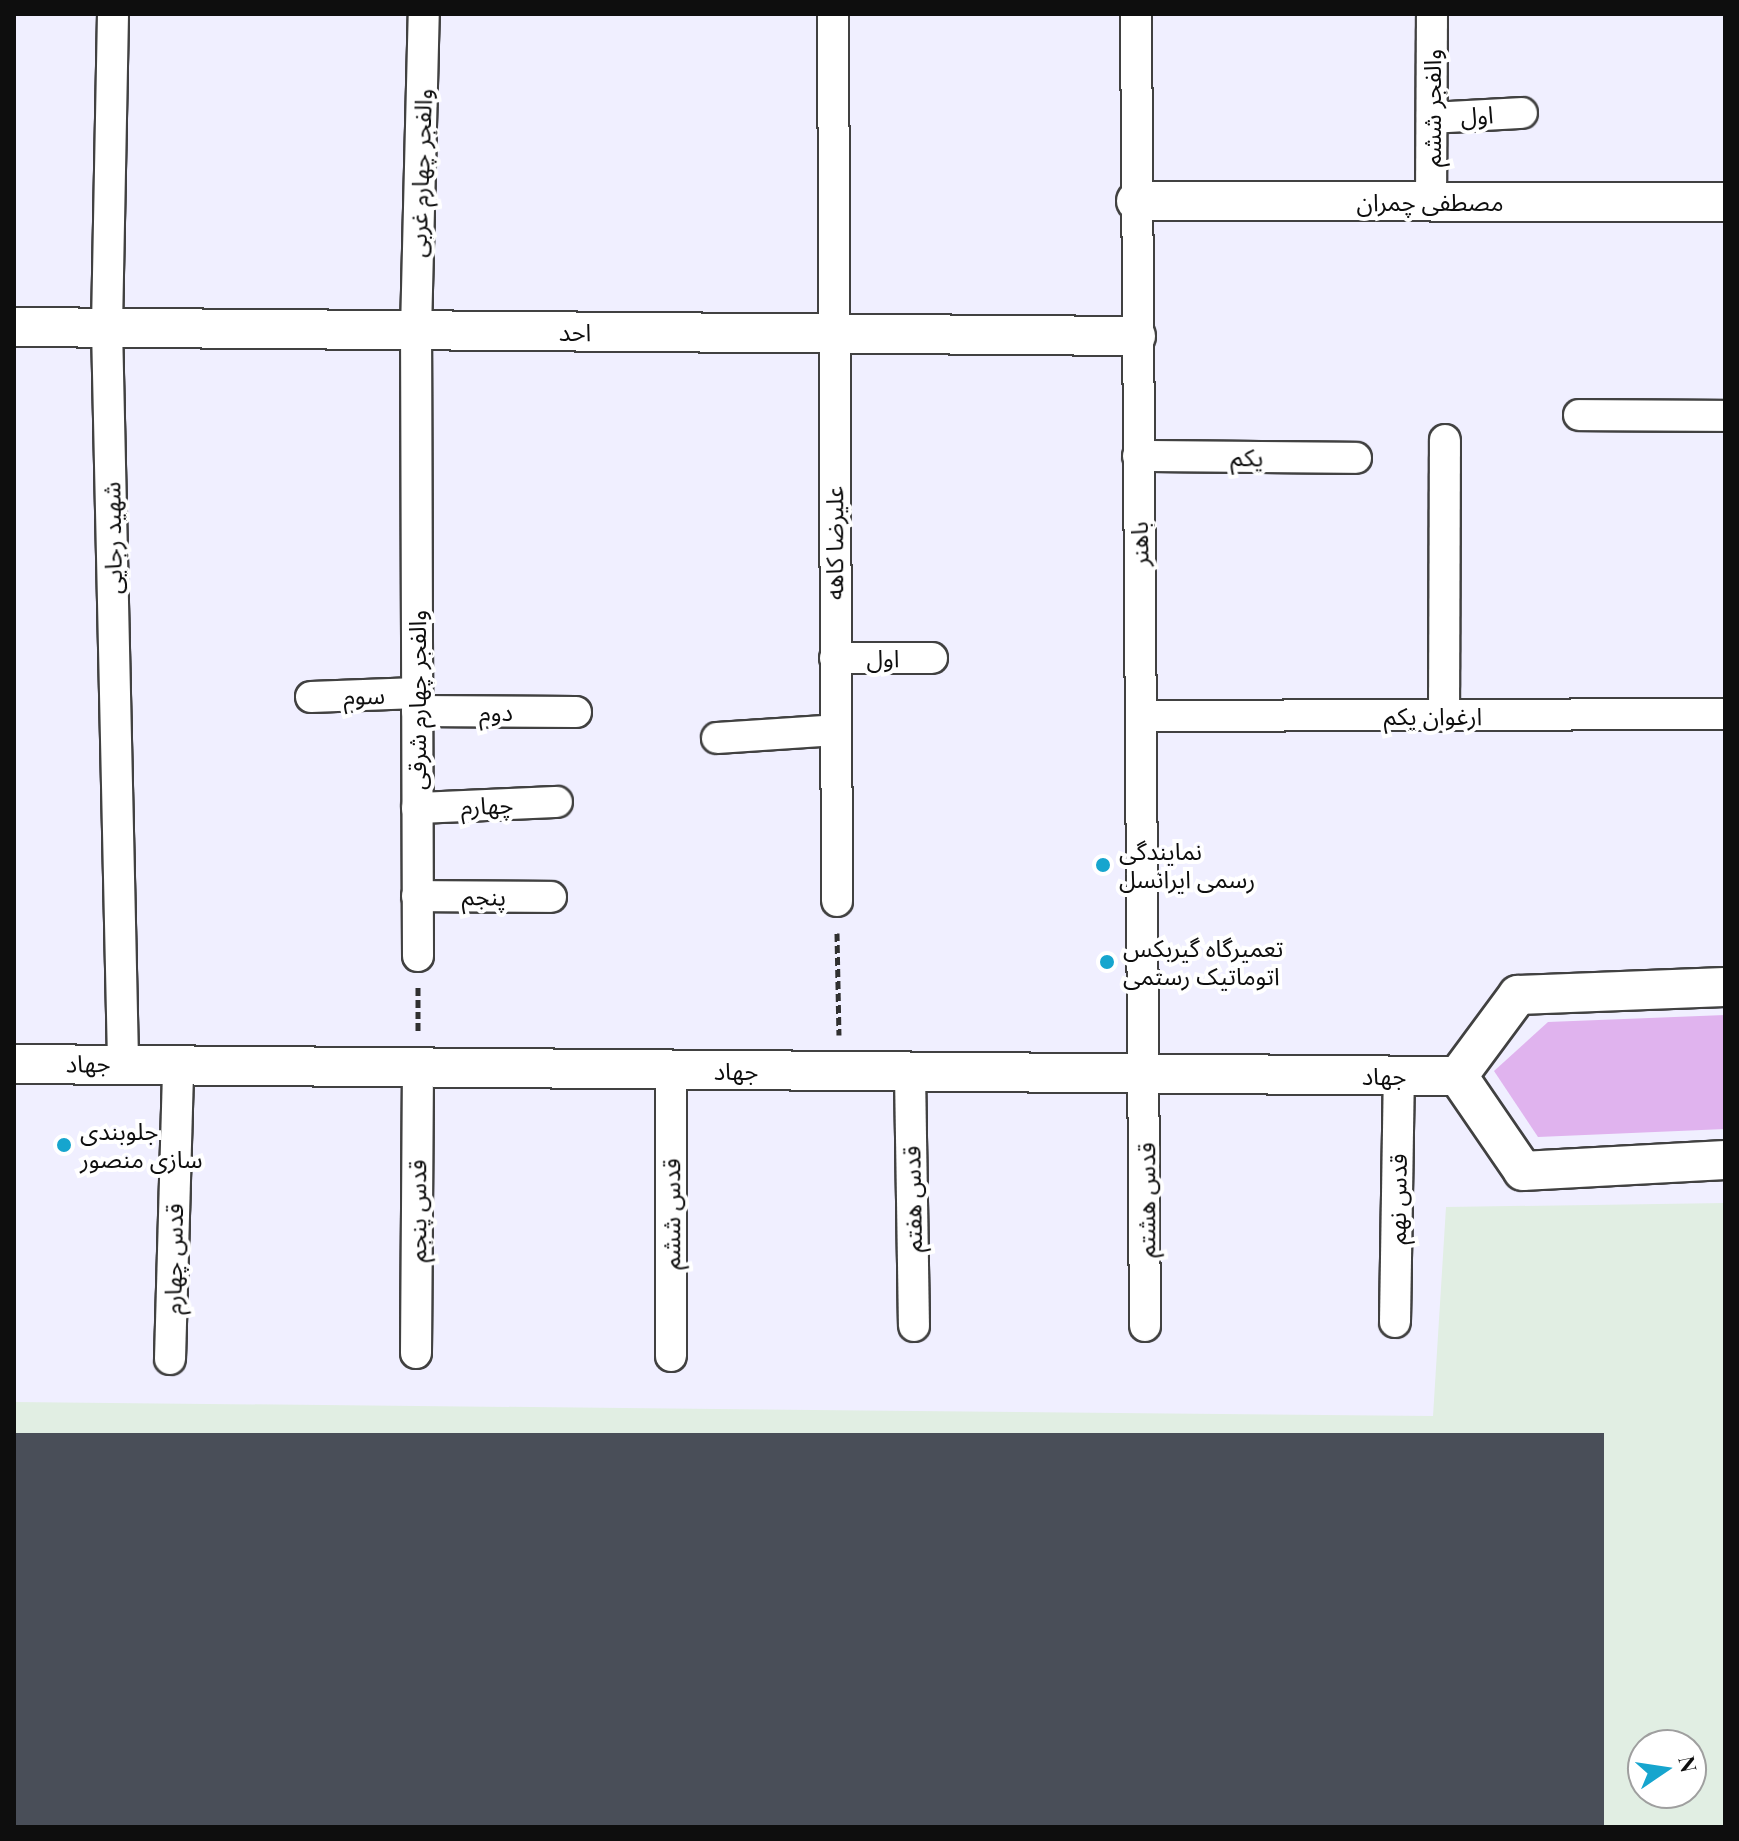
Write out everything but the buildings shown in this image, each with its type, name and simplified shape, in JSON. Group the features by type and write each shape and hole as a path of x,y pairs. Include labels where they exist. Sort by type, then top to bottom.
{"street":[{"name":"شهید رجایی","path":"113,14 107,327 123,1063"},
{"name":"والفجر چهارم غربی","path":"416,331 424,14"},
{"name":"علیرضا کاهه","path":"833,14 837,901"},
{"name":"باهنر","path":"1136,14 1136,336 1147,1074"},
{"name":"والفجر ششم","path":"1431,202 1432,14"},
{"name":"اول","path":"1432,118 1522,113"},
{"name":"مصطفی چمران","path":"1136,201 1725,202"},
{"name":"احد","path":"14,327 1136,336"},
{"name":"والفجر چهارم شرقی","path":"416,331 418,956"},
{"path":"1579,415 1725,416"},
{"path":"1444,716 1445,440"},
{"name":"یکم","path":"1138,456 1356,458"},
{"name":"اول","path":"835,658 932,658"},
{"name":"سوم","path":"311,697 417,702"},
{"name":"دوم","path":"417,702 576,712"},
{"name":"ارغوان یکم","path":"1142,716 1725,714"},
{"path":"717,738 836,730"},
{"name":"چهارم","path":"417,808 557,802"},
{"name":"پنجم","path":"417,896 551,897"},
{"path":"1725,987 1518,995 1458,1076 1523,1171 1725,1160"},
{"name":"جهاد","path":"14,1064 123,1063 418,1070 1458,1076"},
{"name":"قدس چهارم","path":"170,1359 178,1064"},
{"name":"قدس پنجم","path":"416,1353 418,1070"},
{"name":"قدس ششم","path":"671,1071 671,1356"},
{"name":"قدس هفتم","path":"910,1073 914,1326"},
{"name":"قدس هشتم","path":"1145,1326 1147,1074"},
{"name":"قدس نهم","path":"1395,1322 1399,1076"}],"path":[{"path":"837,901 839,1072"},
{"path":"418,956 418,1070"}],"shaded area":[{"path":"1725,1015 1725,1129 1538,1137 1494,1071 1548,1022"},
{"path":"1725,1203 1725,1827 14,1827 14,1402 1433,1416 1446,1207"}],"place":[{"name":"نمایندگی رسمی ایرانسل","path":"1103,865"},
{"name":"تعمیرگاه گیربکس اتوماتیک رستمی","path":"1107,962"},
{"name":"جلوبندی سازی منصور","path":"64,1145"}]}
